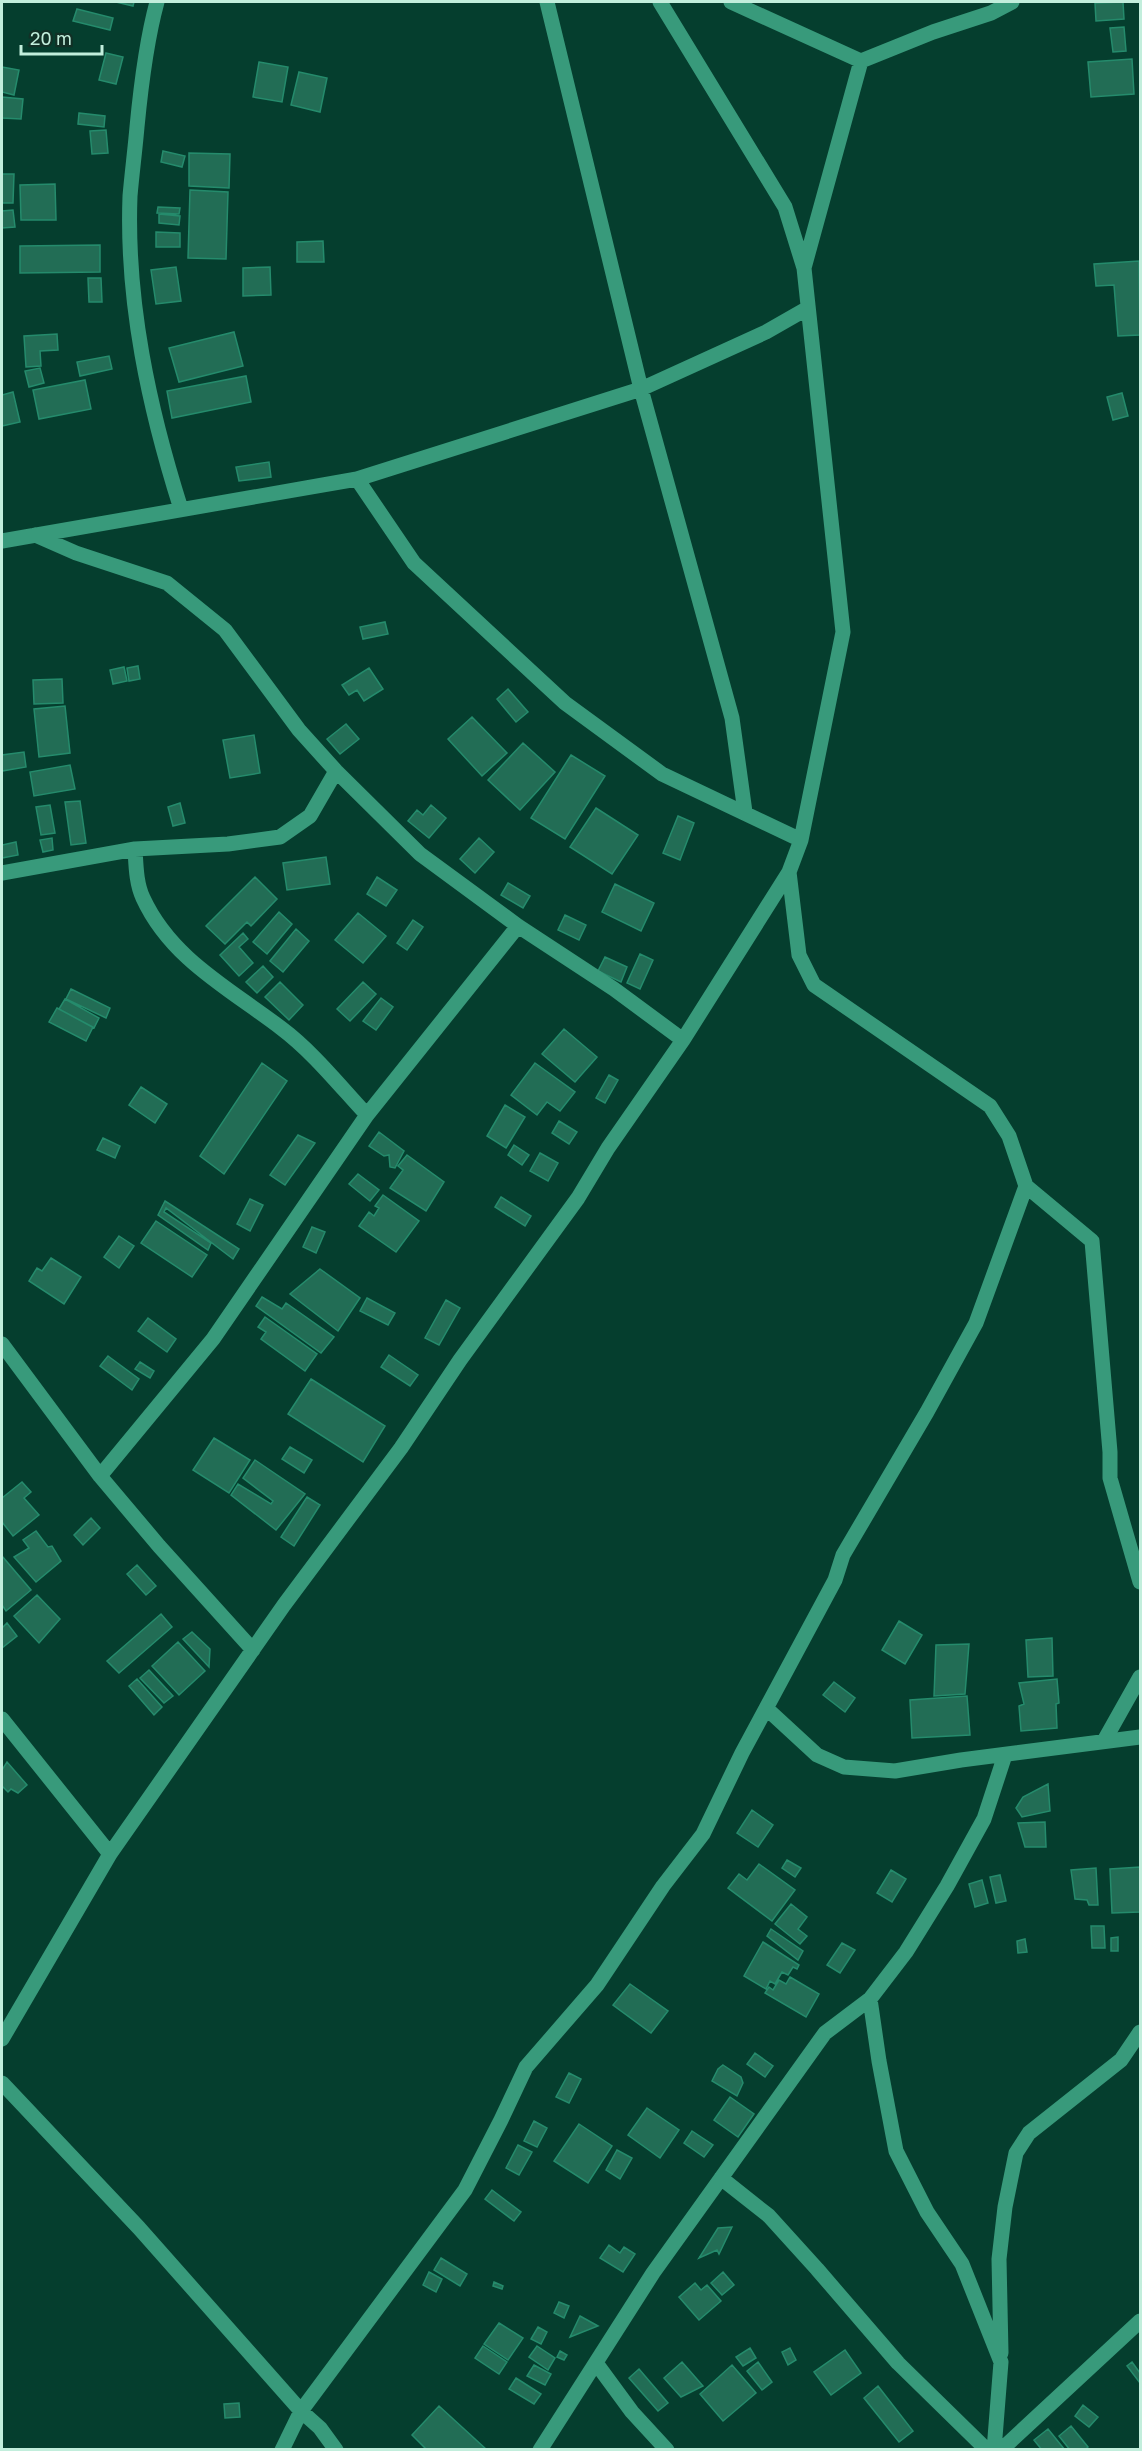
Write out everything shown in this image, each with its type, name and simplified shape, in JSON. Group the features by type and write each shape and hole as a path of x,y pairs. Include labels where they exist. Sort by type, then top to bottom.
{"street":[{"path":"157,2 151,26 139,107 130,196 132,284 144,369 165,460 181,509"},
{"path":"547,2 641,389 732,718 745,812"},
{"path":"2,2039 110,1854 284,1605 401,1448 460,1360 578,1198 608,1148 683,1041 789,872 801,840 843,632 804,268 785,207 660,2"},
{"path":"731,2 861,61 933,32 990,13 1012,2"},
{"path":"804,268 861,61"},
{"path":"2,541 357,479 641,389 766,332 808,308"},
{"path":"357,479 414,563 565,703 662,774 801,840"},
{"path":"35,535 76,553 166,583 225,630 298,730 420,854 518,926 614,988 683,1041"},
{"path":"2,873 135,849 228,844 280,837 310,816 336,771"},
{"path":"135,849 136,875 142,897 157,921 189,961 282,1029 318,1062 367,1115"},
{"path":"789,872 799,955 814,985 990,1106 1009,1136 1026,1186 1092,1241 1110,1452 1110,1478 1140,1582"},
{"path":"100,1476 213,1339 367,1115 518,926"},
{"path":"282,2450 301,2411 465,2190 526,2067 597,1985 663,1886 703,1834 742,1753 835,1580 843,1555 976,1323 1026,1186"},
{"path":"2,1344 100,1476 159,1546 253,1650"},
{"path":"1104,1741 1140,1677"},
{"path":"766,1708 817,1755 844,1767 895,1772 961,1760 1140,1737"},
{"path":"2,1719 110,1854"},
{"path":"540,2450 653,2273 825,2033 870,1999 906,1952 947,1886 984,1819 1005,1755"},
{"path":"870,1999 896,2151 927,2212 962,2264 1001,2362"},
{"path":"994,2450 1001,2362 999,2259 1005,2207 1016,2153 1029,2133 1121,2060 1140,2032"},
{"path":"2,2083 139,2228 301,2411 320,2428 336,2450"},
{"path":"721,2178 768,2216 818,2269 898,2363 987,2450"},
{"path":"1001,2450 1140,2321"},
{"path":"596,2363 632,2412 667,2450"}],"building":[{"path":"116,2 134,2 133,6"},
{"path":"1123,2 1124,19 1096,21 1095,3"},
{"path":"77,9 113,18 110,30 73,21"},
{"path":"1124,27 1126,51 1113,52 1110,28"},
{"path":"106,53 123,57 116,84 99,80"},
{"path":"1132,59 1134,94 1091,97 1088,62"},
{"path":"259,62 288,67 282,102 253,97"},
{"path":"2,67 19,70 14,95 2,92"},
{"path":"299,72 327,78 320,112 291,105"},
{"path":"2,97 23,99 21,119 2,118"},
{"path":"79,113 105,116 104,127 78,124"},
{"path":"106,130 108,153 92,154 90,131"},
{"path":"163,151 185,156 182,167 161,162"},
{"path":"189,153 230,154 229,188 189,186"},
{"path":"2,174 14,174 13,203 2,203"},
{"path":"55,184 56,220 21,220 20,185"},
{"path":"190,190 228,192 226,259 188,258"},
{"path":"158,207 180,208 179,214 157,213"},
{"path":"13,210 15,227 2,228 2,211"},
{"path":"159,214 180,216 179,225 159,223"},
{"path":"156,232 180,233 180,247 156,247"},
{"path":"323,241 324,262 297,262 297,242"},
{"path":"100,245 100,272 20,273 20,246"},
{"path":"1139,261 1140,335 1118,336 1114,285 1096,286 1094,264"},
{"path":"176,267 181,301 156,304 151,270"},
{"path":"270,267 271,295 243,296 243,268"},
{"path":"88,278 101,278 102,302 89,302"},
{"path":"234,332 243,366 179,382 169,348"},
{"path":"57,334 58,350 40,351 41,366 26,367 24,336"},
{"path":"109,356 112,369 80,376 77,362"},
{"path":"40,368 44,383 29,387 25,371"},
{"path":"246,376 251,402 172,418 167,391"},
{"path":"85,380 91,409 39,419 33,390"},
{"path":"13,392 20,422 2,426 2,395"},
{"path":"1122,393 1128,416 1113,420 1107,397"},
{"path":"269,462 271,477 239,481 236,467"},
{"path":"385,622 388,634 363,639 360,627"},
{"path":"138,666 140,679 129,681 127,668"},
{"path":"124,667 127,681 113,684 110,670"},
{"path":"369,668 383,689 364,701 357,690 349,695 342,685"},
{"path":"62,679 63,703 34,704 33,680"},
{"path":"508,689 528,712 516,722 497,699"},
{"path":"65,706 70,753 39,757 34,709"},
{"path":"472,717 507,753 482,776 448,739"},
{"path":"346,724 359,739 340,754 327,739"},
{"path":"254,735 260,773 230,778 223,740"},
{"path":"523,743 555,772 520,810 488,780"},
{"path":"24,752 26,767 2,771 2,755"},
{"path":"571,755 605,776 565,839 531,818"},
{"path":"70,765 75,789 34,796 30,772"},
{"path":"80,801 86,843 71,845 65,802"},
{"path":"180,803 185,823 173,826 168,807"},
{"path":"50,805 55,833 41,835 36,807"},
{"path":"431,805 446,818 429,838 408,821 417,810 423,815"},
{"path":"596,808 638,835 612,874 570,847"},
{"path":"678,816 694,823 680,860 663,853"},
{"path":"52,838 53,850 43,852 40,840"},
{"path":"479,838 494,852 475,873 460,859"},
{"path":"16,842 18,855 2,858 2,845"},
{"path":"326,857 330,884 287,890 283,863"},
{"path":"255,877 277,899 251,926 247,922 225,944 206,926"},
{"path":"377,877 397,890 386,906 367,894"},
{"path":"508,883 530,896 523,908 501,895"},
{"path":"615,884 654,903 641,931 602,912"},
{"path":"279,912 292,924 267,954 253,942"},
{"path":"358,913 386,936 363,963 335,940"},
{"path":"565,915 586,925 579,940 558,930"},
{"path":"413,920 423,927 407,950 397,943"},
{"path":"296,929 309,941 283,972 270,961"},
{"path":"243,933 248,939 239,947 253,963 239,976 220,955"},
{"path":"640,954 653,960 640,989 627,983"},
{"path":"605,957 627,967 621,982 598,971"},
{"path":"263,966 273,977 257,993 246,982"},
{"path":"280,982 303,1005 289,1020 265,997"},
{"path":"363,982 376,994 350,1021 337,1009"},
{"path":"71,989 110,1008 106,1018 66,999"},
{"path":"381,998 393,1007 376,1030 363,1021"},
{"path":"65,999 99,1018 94,1028 59,1009"},
{"path":"57,1008 93,1027 86,1041 49,1022"},
{"path":"564,1029 597,1057 575,1082 542,1054"},
{"path":"262,1063 287,1081 224,1174 200,1156"},
{"path":"535,1063 575,1092 560,1111 547,1102 537,1115 511,1095"},
{"path":"609,1075 618,1080 605,1103 596,1098"},
{"path":"141,1087 167,1104 155,1123 129,1105"},
{"path":"505,1105 525,1117 506,1148 487,1136"},
{"path":"559,1121 577,1132 569,1144 552,1133"},
{"path":"379,1132 404,1151 395,1168 390,1167 389,1155 384,1156 369,1146"},
{"path":"298,1135 315,1143 285,1185 270,1175"},
{"path":"103,1138 120,1146 115,1158 97,1150"},
{"path":"514,1145 529,1155 522,1165 508,1155"},
{"path":"540,1153 558,1163 548,1181 530,1171"},
{"path":"407,1155 444,1182 426,1211 390,1188 403,1170 398,1166"},
{"path":"358,1174 379,1190 370,1201 349,1184"},
{"path":"383,1195 419,1221 396,1252 359,1226 369,1212 374,1216 379,1208 375,1206"},
{"path":"501,1197 531,1216 525,1226 495,1207"},
{"path":"250,1199 263,1205 250,1231 237,1224"},
{"path":"165,1201 239,1249 233,1259 166,1208 164,1212 211,1243 208,1250 158,1215"},
{"path":"156,1221 207,1255 192,1277 141,1243"},
{"path":"312,1227 325,1232 316,1253 303,1247"},
{"path":"119,1236 134,1246 119,1268 104,1257"},
{"path":"51,1258 81,1277 64,1304 29,1281 37,1268 42,1271"},
{"path":"320,1269 360,1298 338,1331 290,1294"},
{"path":"262,1297 282,1309 286,1303 334,1337 321,1353 256,1306"},
{"path":"367,1298 395,1313 388,1325 360,1311"},
{"path":"446,1300 460,1308 439,1345 425,1338"},
{"path":"265,1317 317,1354 305,1371 261,1339 266,1332 258,1327"},
{"path":"148,1318 176,1339 167,1352 138,1331"},
{"path":"389,1355 418,1375 410,1386 381,1367"},
{"path":"108,1356 139,1379 132,1390 100,1366"},
{"path":"140,1362 154,1371 150,1378 135,1369"},
{"path":"311,1379 385,1426 363,1462 288,1414"},
{"path":"214,1438 250,1460 229,1493 193,1470"},
{"path":"290,1447 312,1460 304,1473 282,1459"},
{"path":"255,1460 305,1494 276,1530 231,1495 238,1484 271,1504 273,1501 243,1478"},
{"path":"22,1482 31,1492 24,1498 39,1515 13,1536 2,1522 2,1498"},
{"path":"307,1497 320,1505 294,1546 281,1537"},
{"path":"91,1518 100,1528 83,1545 74,1535"},
{"path":"36,1531 48,1547 52,1546 61,1561 36,1582 14,1557 29,1548 23,1540"},
{"path":"2,1556 31,1590 6,1611 2,1605"},
{"path":"137,1565 156,1586 146,1595 127,1574"},
{"path":"37,1595 60,1619 39,1643 14,1616"},
{"path":"161,1614 172,1627 119,1673 107,1661"},
{"path":"899,1621 922,1635 905,1664 882,1650"},
{"path":"7,1623 17,1636 2,1648 2,1628"},
{"path":"192,1632 210,1649 209,1667 183,1639"},
{"path":"1052,1638 1053,1676 1028,1677 1026,1640"},
{"path":"178,1642 205,1671 179,1695 152,1666"},
{"path":"969,1644 965,1694 934,1696 936,1645"},
{"path":"149,1670 173,1696 164,1703 140,1678"},
{"path":"137,1679 162,1707 154,1715 129,1686"},
{"path":"1057,1679 1059,1703 1056,1704 1057,1728 1021,1731 1019,1706 1024,1704 1019,1683"},
{"path":"834,1682 855,1698 845,1712 823,1695"},
{"path":"967,1696 970,1735 912,1738 910,1700"},
{"path":"7,1762 27,1785 18,1793 11,1789 8,1792 2,1786 2,1770"},
{"path":"1048,1784 1050,1811 1022,1817 1016,1808 1023,1797"},
{"path":"752,1810 773,1825 758,1847 737,1833"},
{"path":"1045,1822 1046,1847 1025,1847 1018,1823"},
{"path":"787,1860 801,1868 795,1877 782,1868"},
{"path":"759,1864 795,1890 772,1921 728,1888 739,1874 747,1880"},
{"path":"1140,1867 1140,1912 1112,1913 1110,1869"},
{"path":"1096,1868 1098,1905 1089,1905 1087,1900 1075,1899 1071,1870"},
{"path":"891,1870 906,1879 892,1902 877,1893"},
{"path":"1000,1875 1006,1901 996,1903 990,1877"},
{"path":"982,1880 988,1903 975,1907 969,1884"},
{"path":"791,1904 807,1917 798,1929 807,1936 800,1944 775,1924"},
{"path":"1091,1926 1104,1926 1105,1948 1092,1948"},
{"path":"771,1929 803,1951 798,1960 767,1936"},
{"path":"1118,1937 1118,1951 1111,1951 1111,1938"},
{"path":"1025,1939 1027,1952 1018,1953 1017,1941"},
{"path":"763,1942 799,1965 797,1969 793,1967 788,1975 782,1972 775,1984 770,1981 766,1989 744,1976"},
{"path":"842,1943 855,1950 840,1973 827,1965"},
{"path":"790,1977 819,1994 806,2017 765,1993 769,1987 773,1990 779,1980 786,1984"},
{"path":"630,1984 668,2011 651,2033 613,2005"},
{"path":"755,2053 773,2066 765,2077 747,2064"},
{"path":"723,2065 741,2077 743,2083 737,2096 712,2081 718,2069"},
{"path":"569,2073 581,2079 569,2103 556,2097"},
{"path":"730,2097 754,2114 738,2137 714,2120"},
{"path":"647,2108 679,2130 660,2158 628,2135"},
{"path":"534,2121 547,2128 537,2147 524,2141"},
{"path":"579,2124 612,2146 588,2183 554,2161"},
{"path":"692,2131 713,2145 704,2157 684,2143"},
{"path":"518,2145 532,2152 519,2175 506,2168"},
{"path":"617,2150 632,2158 620,2179 606,2170"},
{"path":"492,2190 521,2212 514,2221 485,2199"},
{"path":"732,2227 719,2254 717,2250 699,2258 718,2228"},
{"path":"609,2245 620,2253 624,2247 635,2254 623,2272 600,2258"},
{"path":"441,2258 467,2274 460,2286 434,2270"},
{"path":"429,2272 442,2279 436,2292 423,2285"},
{"path":"723,2272 734,2285 722,2295 711,2283"},
{"path":"494,2282 503,2286 502,2289 493,2286"},
{"path":"695,2283 701,2290 707,2285 721,2301 699,2320 679,2297"},
{"path":"559,2302 569,2306 564,2318 554,2313"},
{"path":"580,2316 598,2326 570,2337"},
{"path":"499,2323 523,2338 508,2360 484,2344"},
{"path":"538,2327 547,2332 541,2344 531,2339"},
{"path":"483,2346 507,2362 499,2374 475,2358"},
{"path":"537,2346 555,2358 548,2370 529,2357"},
{"path":"750,2348 756,2358 743,2366 736,2357"},
{"path":"790,2348 796,2360 788,2365 782,2352"},
{"path":"845,2350 861,2373 831,2395 814,2372"},
{"path":"560,2351 567,2355 564,2360 557,2357"},
{"path":"682,2362 703,2386 681,2397 664,2378"},
{"path":"758,2362 772,2382 762,2390 747,2371"},
{"path":"1132,2362 1140,2373 1140,2383 1127,2366"},
{"path":"534,2365 551,2374 545,2385 527,2376"},
{"path":"732,2365 756,2393 723,2421 700,2394"},
{"path":"639,2369 668,2403 658,2411 629,2378"},
{"path":"516,2378 541,2394 534,2404 509,2389"},
{"path":"878,2386 913,2431 899,2442 864,2398"},
{"path":"239,2403 240,2417 225,2418 224,2404"},
{"path":"1083,2405 1098,2417 1089,2427 1075,2416"},
{"path":"439,2406 487,2450 427,2450 412,2435"},
{"path":"1071,2426 1088,2447 1085,2450 1070,2450 1059,2436"},
{"path":"1048,2429 1065,2450 1042,2450 1034,2440"}]}
